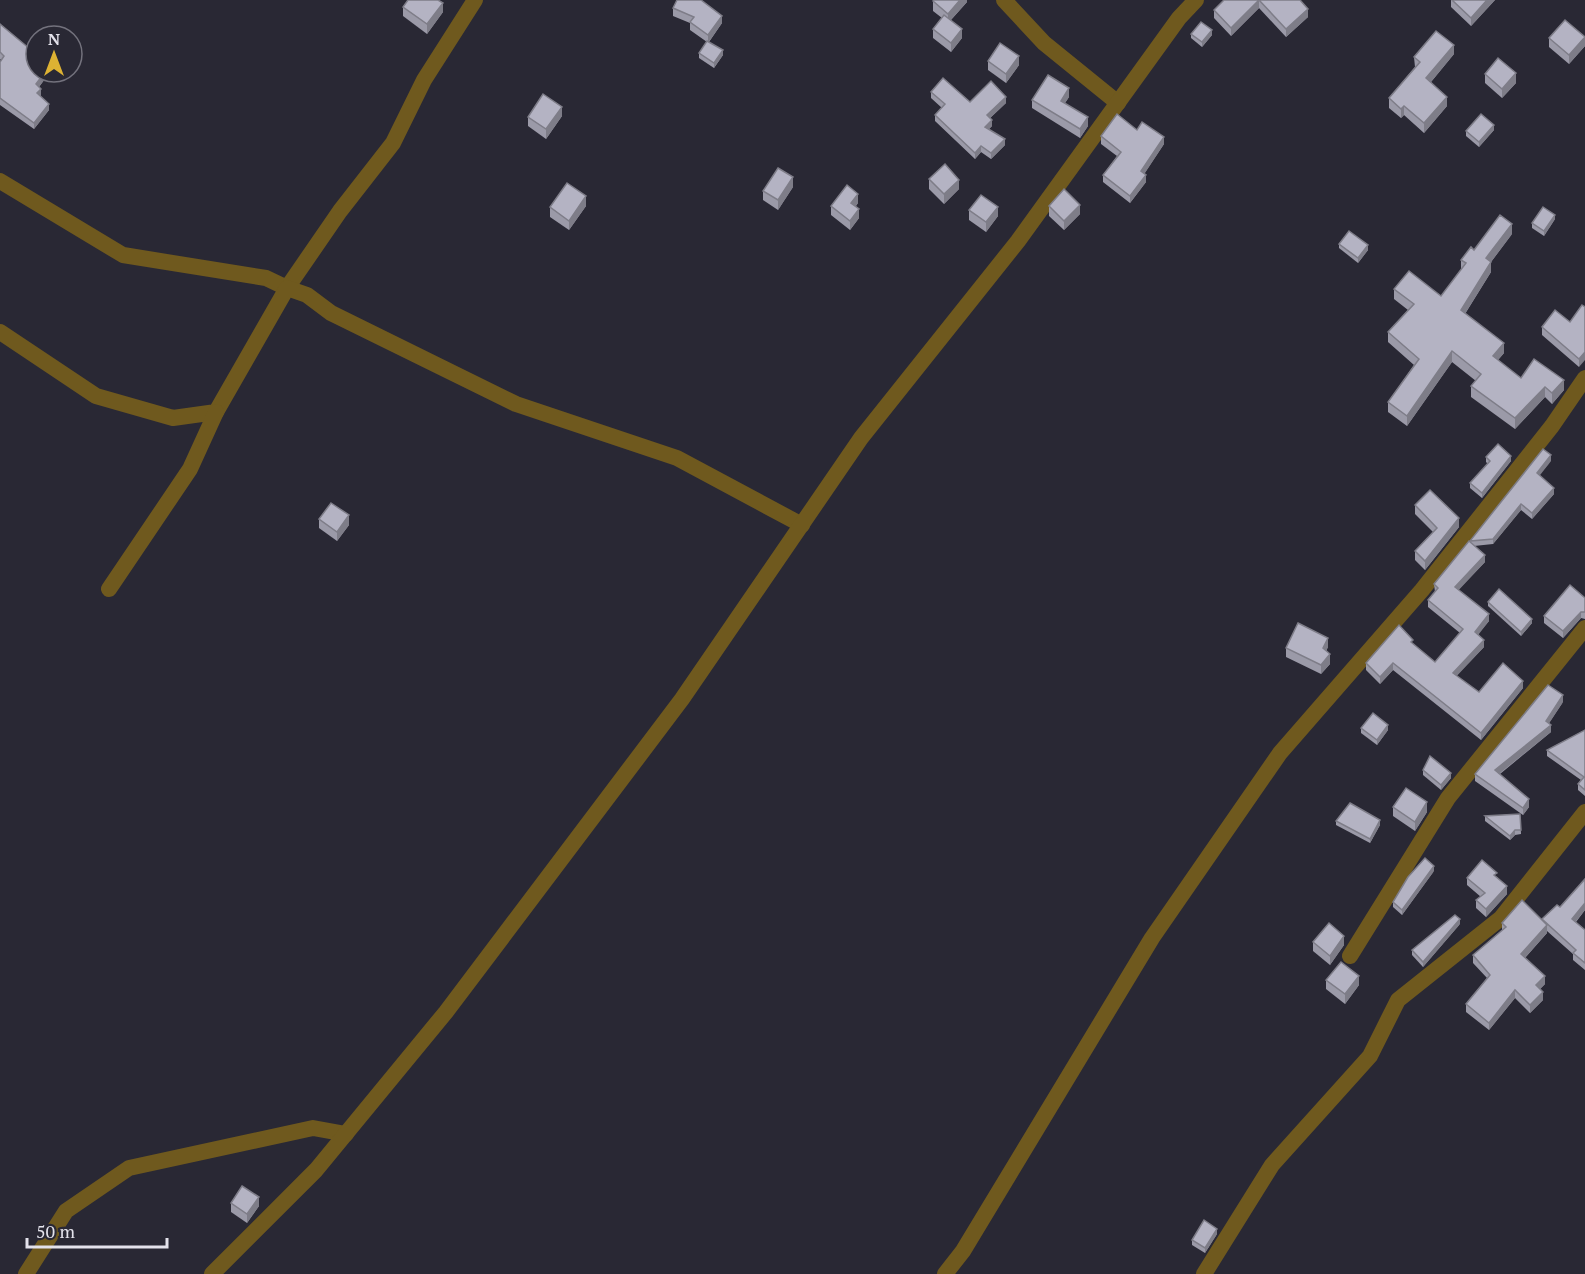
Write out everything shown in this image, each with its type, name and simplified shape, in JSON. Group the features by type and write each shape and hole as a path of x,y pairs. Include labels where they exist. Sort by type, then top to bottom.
{"street":[{"path":"109,589 190,469 216,412 287,288 340,211 393,143 424,80 475,0"},
{"path":"1005,0 1044,43 1118,103"},
{"path":"212,1274 316,1170 446,1012 682,699 861,438 1018,241 1179,18 1196,0"},
{"path":"0,181 123,255 266,278 307,295 331,313 516,404 677,458 801,525"},
{"path":"0,332 96,396 173,418 216,412"},
{"path":"945,1274 969,1241 1152,939 1280,753 1422,590 1552,426 1585,378"},
{"path":"1350,956 1448,798 1585,628"},
{"path":"1204,1274 1272,1165 1370,1056 1398,1000 1501,918 1585,812"},
{"path":"26,1274 66,1211 129,1168 313,1128 346,1134"}],"building":[{"path":"408,0 438,0 443,3 427,24 403,7"},
{"path":"677,0 701,0 722,16 708,35 690,22 694,17 673,8"},
{"path":"934,0 960,0 948,14"},
{"path":"1224,0 1259,0 1231,28 1214,10"},
{"path":"1259,0 1300,0 1308,9 1286,29"},
{"path":"1452,0 1487,0 1471,18"},
{"path":"944,15 962,29 951,43 933,29"},
{"path":"1565,20 1585,37 1569,55 1549,38"},
{"path":"1201,22 1212,30 1202,42 1191,34"},
{"path":"0,24 24,44 24,84 36,84 41,89 37,93 49,104 34,123 0,98 0,62 4,56 0,52"},
{"path":"1436,31 1454,45 1426,78 1447,97 1424,123 1404,106 1401,109 1389,98 1420,62 1414,57"},
{"path":"707,41 723,50 714,63 699,53"},
{"path":"1000,43 1019,56 1006,74 988,61"},
{"path":"1498,58 1516,73 1502,89 1485,74"},
{"path":"1048,75 1069,88 1061,101 1088,117 1080,129 1032,100"},
{"path":"943,78 970,102 991,81 1006,97 987,115 992,120 985,127 1005,139 991,153 981,146 975,153 935,115 945,104 931,92"},
{"path":"543,94 562,107 546,129 528,117"},
{"path":"1117,114 1137,130 1142,122 1164,137 1141,171 1146,175 1130,196 1103,175 1121,152 1101,136"},
{"path":"1481,114 1494,125 1479,142 1466,131"},
{"path":"945,164 959,180 944,194 929,179"},
{"path":"778,168 793,177 778,200 763,191"},
{"path":"567,183 586,196 569,221 550,207"},
{"path":"847,185 858,194 851,203 859,209 850,221 831,206"},
{"path":"1064,189 1080,205 1064,221 1049,206"},
{"path":"981,195 998,207 986,222 969,210"},
{"path":"1543,207 1555,215 1544,231 1532,223"},
{"path":"1500,215 1512,224 1486,258 1491,262 1461,310 1504,343 1493,356 1521,378 1534,359 1564,380 1552,393 1545,387 1515,418 1471,386 1481,374 1452,351 1407,416 1388,402 1419,359 1388,332 1414,304 1394,289 1409,271 1441,296 1466,263 1461,260 1471,247 1474,250"},
{"path":"1349,231 1368,245 1358,258 1339,244"},
{"path":"1582,305 1585,307 1585,352 1579,359 1542,327 1555,310 1570,322"},
{"path":"1498,444 1511,456 1482,493 1470,483 1490,461 1486,457"},
{"path":"1543,449 1551,455 1537,473 1554,488 1532,513 1521,504 1493,539 1470,541"},
{"path":"1430,490 1459,518 1425,561 1415,551 1437,528 1415,505"},
{"path":"331,503 349,515 337,532 319,519"},
{"path":"1469,541 1485,555 1455,587 1489,614 1475,632 1484,640 1453,673 1479,692 1503,663 1523,681 1481,733 1393,663 1380,677 1366,663 1399,625 1413,640 1411,642 1435,662 1463,629 1428,600 1438,588 1434,584"},
{"path":"1570,585 1585,598 1585,612 1581,612 1563,631 1544,616"},
{"path":"1499,589 1532,619 1521,632 1488,602"},
{"path":"1298,623 1328,638 1323,648 1330,654 1321,665 1286,648"},
{"path":"1548,685 1563,695 1546,721 1551,725 1495,770 1529,799 1523,808 1475,774"},
{"path":"1373,713 1388,725 1377,740 1361,728"},
{"path":"1585,730 1585,790 1578,784 1584,777 1547,750"},
{"path":"1430,756 1451,773 1441,785 1423,770"},
{"path":"1406,788 1427,802 1415,822 1393,807"},
{"path":"1350,803 1380,820 1370,839 1336,821"},
{"path":"1520,814 1521,830 1515,830 1510,836 1485,816"},
{"path":"1425,858 1434,866 1402,910 1393,902 1408,877"},
{"path":"1482,860 1497,873 1494,875 1507,886 1486,909 1476,900 1485,893 1467,878"},
{"path":"1585,879 1585,903 1572,919 1585,930 1585,963 1573,953 1576,950 1542,919 1557,905 1560,907"},
{"path":"1522,900 1547,925 1521,954 1545,976 1536,985 1543,992 1530,1005 1515,990 1489,1023 1466,1004 1490,975 1473,955 1506,927 1502,923"},
{"path":"1455,915 1460,919 1423,962 1412,950"},
{"path":"1329,923 1344,936 1330,956 1313,942"},
{"path":"1341,962 1359,976 1345,994 1326,980"},
{"path":"242,1186 259,1197 247,1214 231,1203"},
{"path":"1204,1220 1217,1229 1205,1248 1192,1240"}]}
